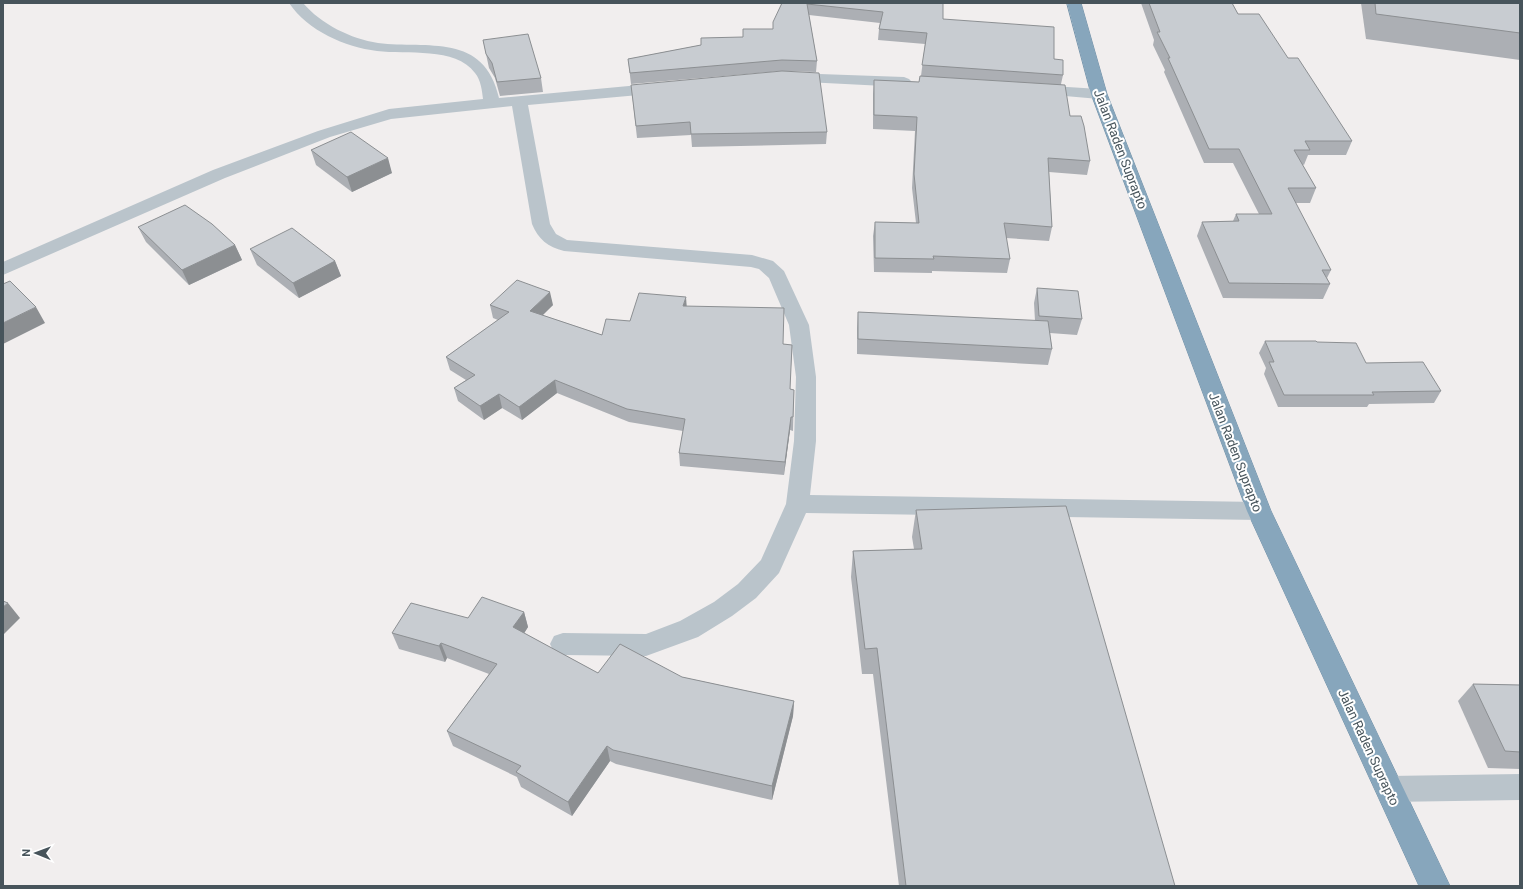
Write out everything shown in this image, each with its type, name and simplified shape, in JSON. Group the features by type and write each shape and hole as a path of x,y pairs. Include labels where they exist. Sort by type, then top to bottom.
{"highway":[{"name":"Jalan Raden Suprapto","path":"1074,3 1099,94 1259,511 1435,886"}],"street":[{"path":"296,3 303,13 334,34 356,42 378,47 435,50 457,54 480,69 487,81 492,103"},
{"path":"775,78 922,83"},
{"path":"3,269 52,246 205,180 324,134 389,114 439,108 673,87"},
{"path":"1022,89 1099,94"},
{"path":"519,101 540,224 554,242 564,246 752,261 766,265 777,275 799,325 806,376 805,441 798,504 770,566 747,591 723,609 689,629 646,645 563,644"},
{"path":"798,504 1259,511"},
{"path":"1389,789 1520,787"}],"building":[{"path":"782,3 943,3 943,19 1054,27 1054,59 1063,60 1063,75 922,65 927,33 879,29 883,12 807,4 817,61 782,60 630,73 628,59 701,45 701,38 743,37 743,29 773,29 773,22"},
{"path":"1149,3 1232,3 1238,14 1259,14 1288,58 1298,58 1352,141 1305,141 1310,150 1294,150 1316,188 1288,188 1331,270 1322,270 1330,284 1229,283 1202,222 1239,221 1236,214 1272,214 1239,149 1209,149 1168,58 1170,58 1157,32 1160,32"},
{"path":"1375,3 1520,3 1520,33 1376,14"},
{"path":"528,34 541,78 497,82 492,63 486,54 483,40"},
{"path":"782,71 819,73 827,132 691,134 690,122 636,126 631,85"},
{"path":"920,76 1065,85 1070,116 1081,116 1090,161 1048,158 1052,227 1004,223 1010,259 933,256 934,259 875,258 875,222 919,223 914,174 917,117 874,115 874,80 919,82"},
{"path":"351,132 388,158 347,177 311,150"},
{"path":"185,205 212,224 235,245 182,270 138,227"},
{"path":"292,228 335,261 293,283 250,249"},
{"path":"517,280 550,292 530,311 602,335 606,319 630,321 639,293 686,297 683,306 784,308 783,344 792,345 790,389 794,390 793,417 791,417 785,462 679,453 685,419 627,409 555,380 519,407 499,394 480,406 454,388 475,375 446,357 509,312 490,305"},
{"path":"10,281 36,307 3,323 3,284"},
{"path":"1037,288 1078,291 1082,319 1039,316"},
{"path":"858,312 1048,321 1052,349 858,339"},
{"path":"1265,341 1356,343 1366,363 1423,362 1441,391 1372,392 1374,395 1284,395 1269,362 1274,362"},
{"path":"1066,506 1175,886 906,886 877,648 865,649 853,551 922,549 916,510"},
{"path":"482,597 524,612 513,627 598,673 620,644 682,677 794,701 772,786 613,750 607,746 568,802 516,772 521,766 447,731 497,664 441,643 439,646 392,633 411,603 468,618"},
{"path":"3,601 8,603 3,607"},
{"path":"1473,684 1520,685 1520,752 1505,751"}]}
